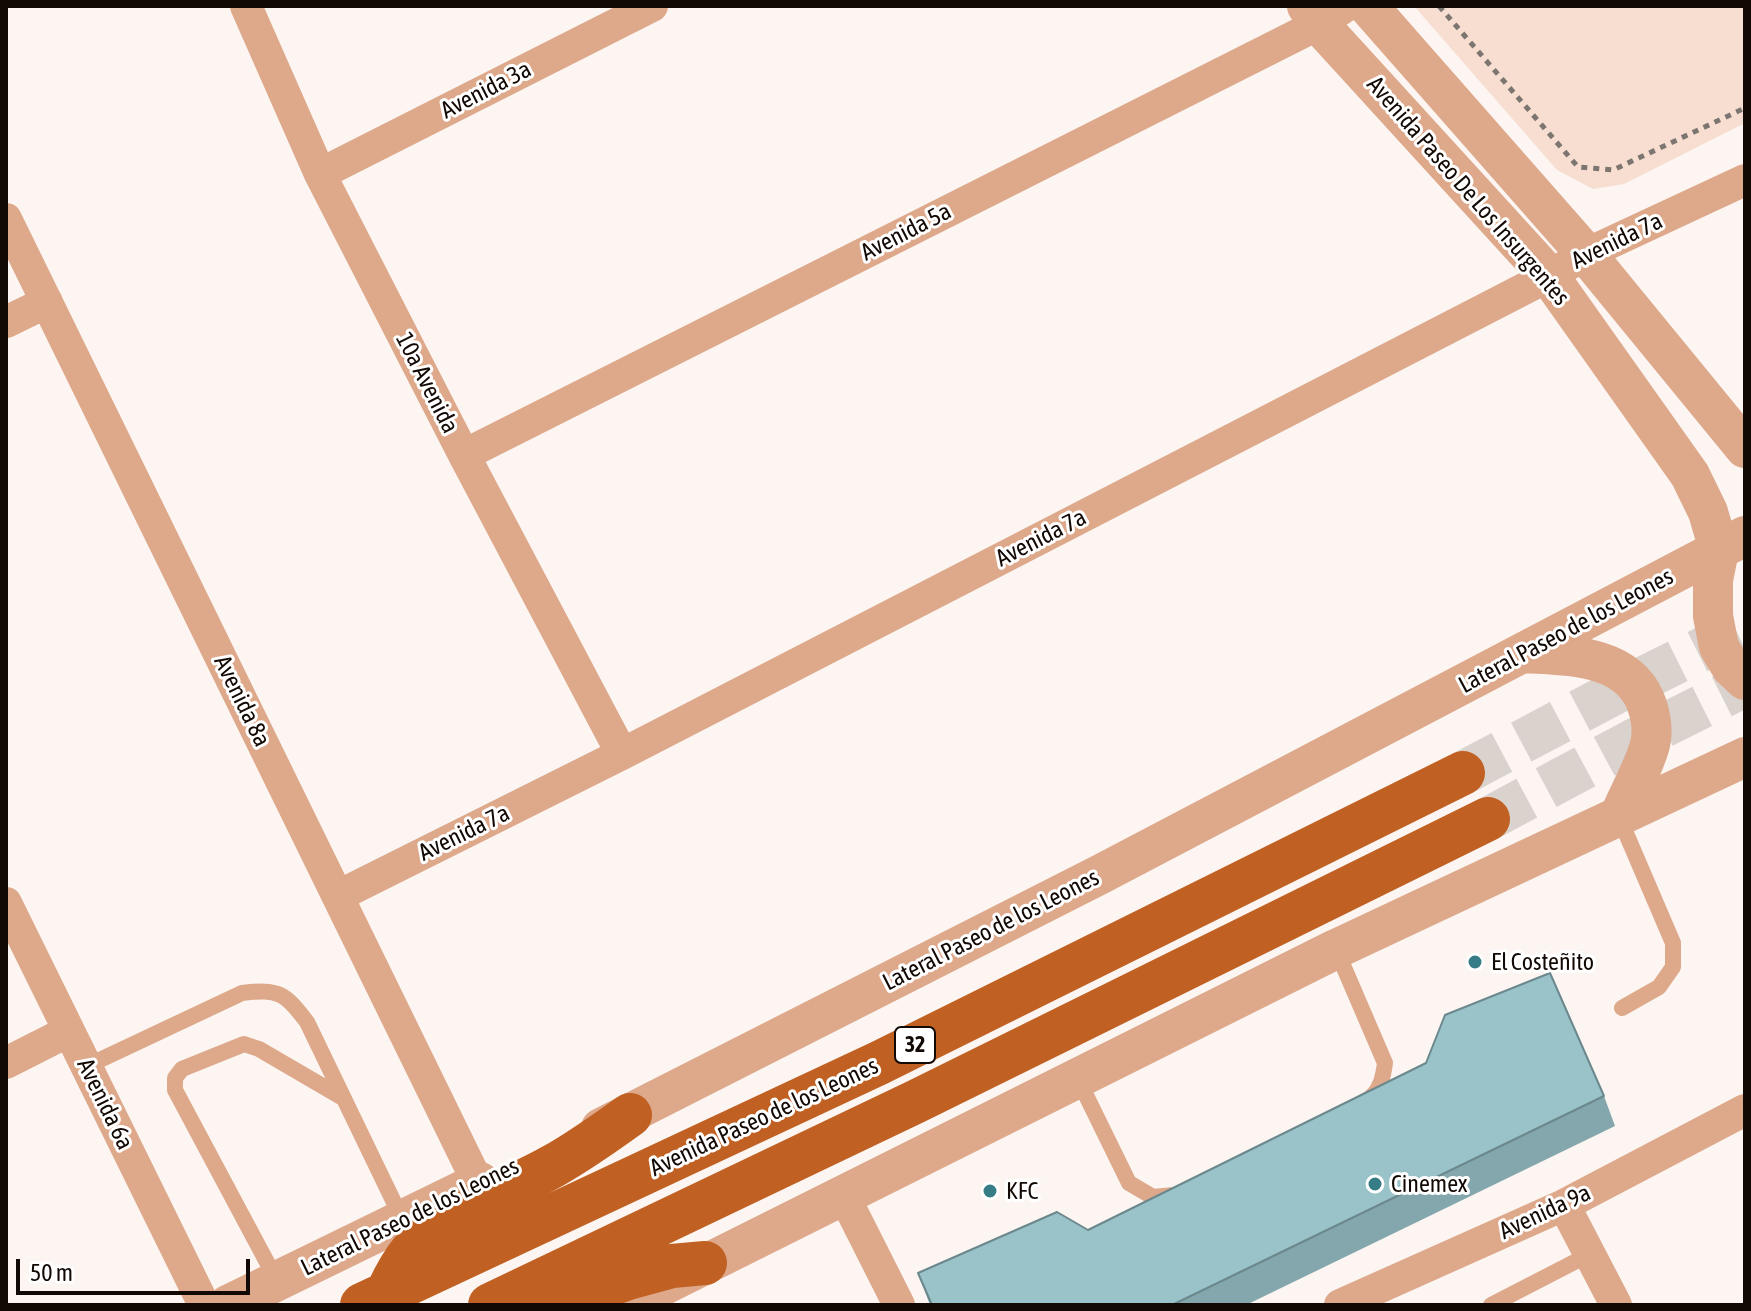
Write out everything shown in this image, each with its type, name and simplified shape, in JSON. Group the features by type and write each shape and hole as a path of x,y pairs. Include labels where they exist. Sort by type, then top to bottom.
{"main road":[{"name":"Avenida Paseo de los Leones","path":"375,1299 879,1063 1463,773"},
{"name":"Avenida Paseo de los Leones","path":"490,1305 929,1095 1488,819"},
{"path":"375,1299 413,1249 436,1229 577,1152 630,1115"},
{"path":"553,1305 628,1278 672,1266 705,1263"}],"street":[{"name":"10a Avenida","path":"246,6 320,174 622,754"},
{"name":"Avenida 3a","path":"320,174 652,6"},
{"name":"Avenida Paseo De Los Insurgentes","path":"1368,6 1586,254 1745,448"},
{"name":"Avenida Paseo De Los Insurgentes","path":"1324,12 1549,276 1690,475 1708,512 1732,543 1713,580 1713,616 1719,647 1731,667 1745,680"},
{"name":"Avenida 5a","path":"464,455 1324,12"},
{"name":"Avenida 7a","path":"338,896 622,754 1549,276 1586,254 1745,180"},
{"name":"Avenida 8a","path":"6,219 478,1183"},
{"path":"6,322 47,302"},
{"name":"Lateral Paseo de los Leones","path":"228,1305 478,1183 630,1115 1732,543"},
{"path":"1525,653 1590,658 1619,670 1639,687 1651,715 1650,747 1619,817"},
{"path":"624,1305 1336,949 1745,757"},
{"name":"Avenida 6a","path":"6,903 204,1305"},
{"path":"6,1063 69,1031"},
{"name":"Avenida 9a","path":"1340,1305 1564,1205 1745,1110"},
{"path":"843,1194 899,1305"},
{"path":"1564,1205 1616,1305"}],"lane":[{"path":"1619,817 1673,943 1673,967 1659,987 1622,1008"},
{"path":"1336,949 1385,1063 1383,1080 1374,1096 1350,1110"},
{"path":"87,1066 242,993 268,990 289,999 307,1022 402,1220"},
{"path":"277,1281 175,1090 175,1078 182,1069 244,1044 259,1049 344,1099"},
{"path":"1077,1078 1129,1183 1153,1197 1172,1196 1186,1190"},
{"path":"1491,1305 1590,1254"}],"path":[{"path":"1439,6 1578,167 1613,170 1745,108"}],"shaded area":[{"path":"1414,6 1745,6 1745,123 1624,184 1593,189 1557,170"}],"building":[{"name":"Cinemex","path":"1550,973 1604,1096 1172,1305 932,1305 918,1273 1057,1212 1088,1230 1426,1063 1445,1015"}],"tunnel":[{"path":"1463,773 1745,628"},
{"path":"1488,819 1745,685"}],"place":[{"name":"El Costeñito","path":"1475,962"},
{"name":"Cinemex","path":"1375,1184"},
{"name":"KFC","path":"990,1191"}]}
